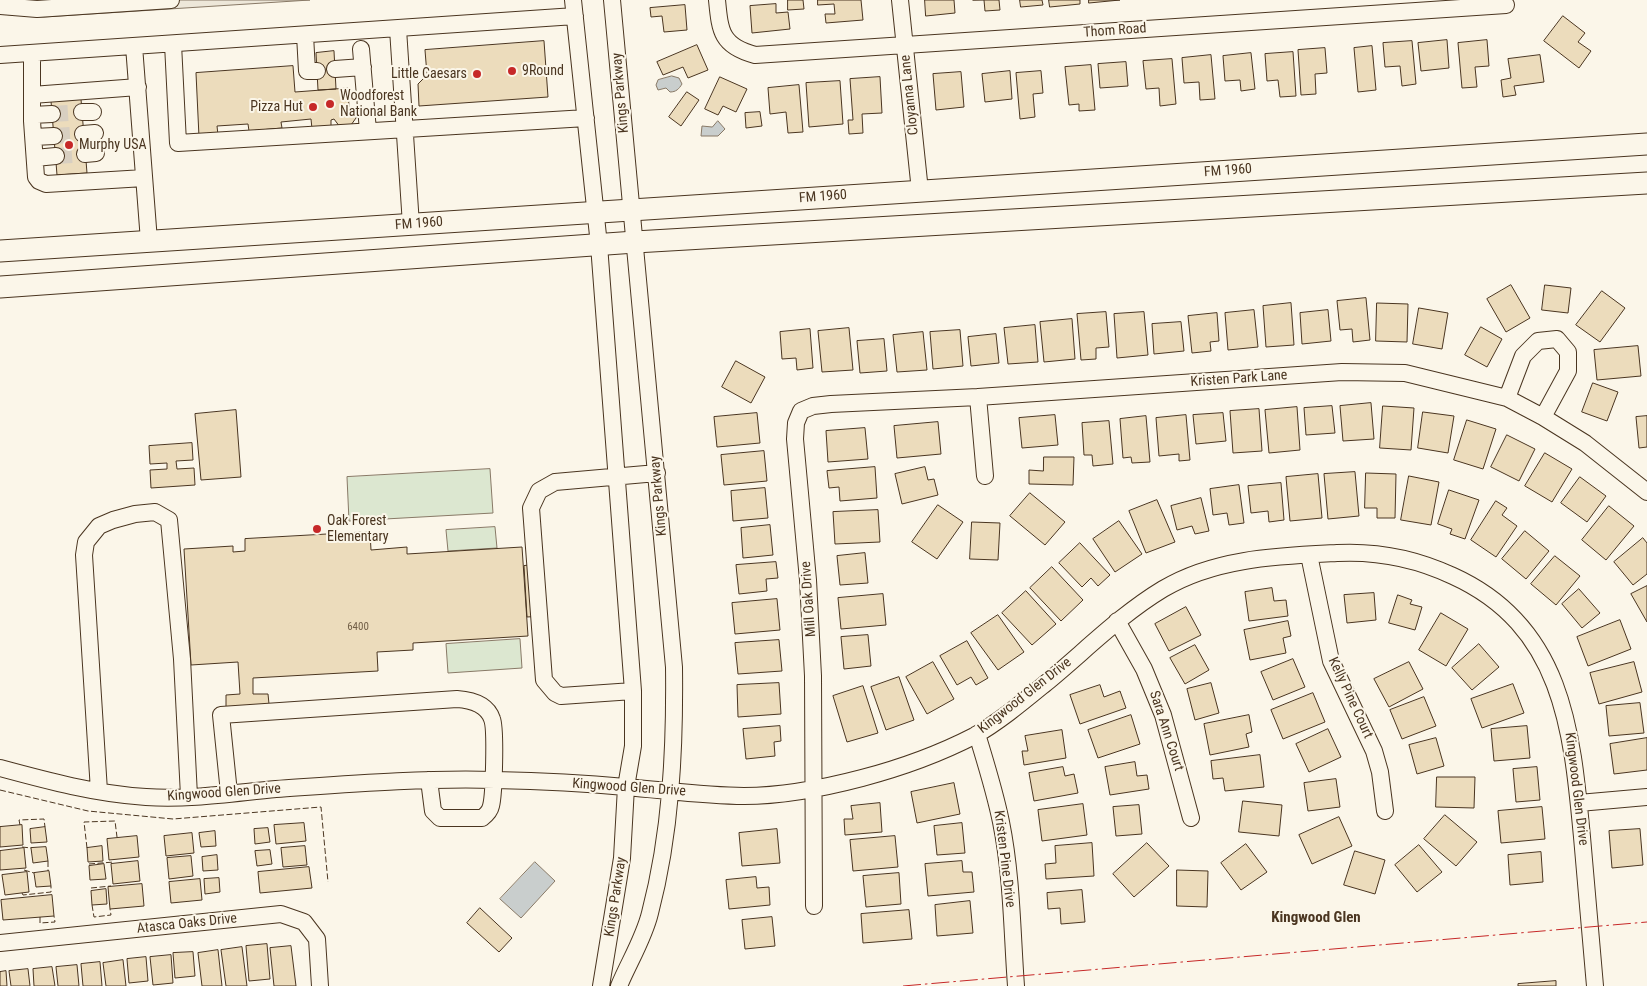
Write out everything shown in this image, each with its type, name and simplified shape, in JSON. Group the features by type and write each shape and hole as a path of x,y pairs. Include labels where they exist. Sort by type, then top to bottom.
{"main road":[{"name":"FM 1960","path":"0,252 920,190 1647,144"},
{"path":"0,287 635,242 1647,183"}],"street":[{"path":"0,6 37,9 171,0"},
{"name":"Kings Parkway","path":"612,0 674,667 674,731 664,845 650,913 619,986"},
{"name":"Thom Road","path":"717,0 720,31 728,42 743,52 755,55 1506,5"},
{"name":"Cloyanna Lane","path":"900,0 920,190"},
{"path":"0,55 398,29 574,8"},
{"name":"Kings Parkway","path":"574,8 599,245 615,477 633,691 633,746 626,787 622,858 601,986"},
{"path":"398,29 411,225"},
{"path":"305,35 307,71 317,71"},
{"path":"172,44 178,143 586,118"},
{"path":"134,46 149,241"},
{"path":"361,49 368,132"},
{"path":"32,53 32,115 36,177 39,181 46,184 144,178"},
{"path":"334,69 362,67"},
{"path":"32,95 138,87"},
{"path":"32,115 52,114"},
{"path":"34,137 54,136"},
{"path":"35,158 56,156"},
{"path":"1507,398 1523,356 1538,341 1557,338 1568,352 1568,371 1543,417"},
{"name":"Kristen Park Lane","path":"801,411 813,406 831,404 978,397 1372,371 1405,373 1507,398 1543,417 1609,460 1647,492"},
{"path":"978,397 985,476"},
{"name":"Mill Oak Drive","path":"801,411 796,423 795,439 808,580 813,676 814,906"},
{"path":"633,691 561,696 549,687 542,671 531,508 539,491 554,482 657,473"},
{"path":"99,791 84,555 86,542 99,526 135,514 155,512 169,520 182,659 190,796"},
{"name":"Kingwood Glen Drive","path":"0,768 54,783 148,797 190,796 429,780 494,780 626,787 742,796 813,789 864,778 908,764 977,734 1043,686 1118,621 1160,591 1189,576 1219,565 1262,558 1309,554 1344,552 1405,559 1442,570 1467,582 1494,600 1518,621 1534,641 1563,706 1573,750 1579,802 1595,986"},
{"name":"Kelly Pine Court","path":"1309,554 1331,661 1374,751 1380,772 1385,811"},
{"name":"Sara Ann Court","path":"1118,621 1144,669 1164,715 1191,818"},
{"path":"228,793 221,715 457,699 472,700 483,707 492,719 494,780 491,808 482,818 440,818 433,811 429,780"},
{"name":"Kristen Pine Drive","path":"977,734 993,785 1002,825 1009,884 1016,986"},
{"path":"1579,802 1647,797"},
{"name":"Atasca Oaks Drive","path":"0,943 281,914 304,922 318,939 320,986"}],"green space":[{"path":"490,469 493,513 349,521 347,477"},
{"path":"495,527 497,548 448,551 446,530"},
{"path":"520,639 522,668 448,673 446,644"}],"shaded area":[{"path":"0,0 310,0 44,17 0,14"},
{"path":"672,76 679,78 682,84 678,89 670,92 666,88 658,90 656,85 658,80"},
{"path":"718,121 725,129 718,136 701,136 702,126 712,127"},
{"path":"535,862 555,881 521,918 500,899"}],"building":[{"path":"788,0 803,0 804,9 788,10"},
{"path":"818,0 861,0 863,20 826,23 825,14 835,14 834,4 818,5"},
{"path":"925,0 954,0 955,13 926,16"},
{"path":"984,0 999,0 1000,10 985,11"},
{"path":"1020,0 1042,0 1043,5 1021,7"},
{"path":"1049,0 1080,0 1080,4 1050,7"},
{"path":"1089,0 1120,0 1089,3"},
{"path":"776,4 776,13 788,12 790,29 752,33 750,6"},
{"path":"685,5 687,30 664,32 662,16 651,17 650,8"},
{"path":"1563,16 1585,33 1578,42 1591,51 1579,68 1544,41"},
{"path":"1447,40 1449,68 1421,71 1418,43"},
{"path":"1487,40 1489,66 1475,67 1477,87 1462,88 1458,43"},
{"path":"544,41 548,97 419,106 418,84 427,75 425,50"},
{"path":"1412,41 1416,84 1402,86 1400,66 1385,67 1383,43"},
{"path":"697,45 708,70 688,78 683,67 663,75 657,62"},
{"path":"1372,46 1376,90 1358,92 1354,48"},
{"path":"1325,48 1327,73 1315,74 1316,94 1301,95 1298,50"},
{"path":"334,51 336,89 318,90 316,53"},
{"path":"1293,52 1296,96 1280,97 1278,80 1267,81 1265,54"},
{"path":"1251,53 1255,89 1241,91 1240,80 1225,81 1223,56"},
{"path":"1211,55 1215,99 1200,100 1199,82 1184,83 1182,58"},
{"path":"1540,55 1544,82 1514,86 1516,95 1503,97 1501,80 1511,78 1508,59"},
{"path":"1172,59 1176,104 1160,106 1159,88 1146,89 1143,61"},
{"path":"1126,62 1128,86 1100,88 1098,64"},
{"path":"1091,65 1095,110 1079,111 1079,104 1069,105 1065,67"},
{"path":"293,66 295,92 348,88 349,107 356,114 356,118 351,125 340,127 334,119 331,120 331,128 312,129 311,119 281,122 282,128 249,131 248,124 217,126 218,135 199,137 196,73"},
{"path":"1010,71 1012,99 985,102 982,74"},
{"path":"1041,71 1043,93 1033,94 1035,117 1020,119 1016,73"},
{"path":"961,72 964,107 936,110 933,74"},
{"path":"720,77 747,89 736,112 723,106 718,115 705,109"},
{"path":"880,77 882,113 862,114 863,133 849,134 848,120 853,120 850,79"},
{"path":"840,81 843,124 809,127 806,83"},
{"path":"799,85 803,132 788,133 786,112 770,114 768,88"},
{"path":"687,92 699,100 681,126 669,117"},
{"name":"Murphy USA","path":"81,99 87,173 57,175 51,101"},
{"path":"760,112 762,126 746,128 745,113"},
{"path":"1511,285 1530,318 1506,332 1487,299"},
{"path":"1545,285 1571,288 1568,313 1542,310"},
{"path":"1602,291 1625,308 1600,342 1576,325"},
{"path":"1366,298 1370,340 1353,342 1352,329 1340,330 1337,301"},
{"path":"1291,303 1294,345 1266,347 1263,306"},
{"path":"1377,303 1408,304 1407,342 1376,341"},
{"path":"1419,308 1448,313 1442,349 1413,344"},
{"path":"1254,310 1258,347 1228,350 1225,313"},
{"path":"1328,310 1331,341 1302,344 1300,313"},
{"path":"1106,312 1109,347 1096,348 1096,359 1081,360 1077,314"},
{"path":"1144,312 1148,355 1117,358 1114,314"},
{"path":"1217,313 1219,341 1210,342 1211,351 1192,353 1188,316"},
{"path":"1072,319 1075,359 1044,362 1040,322"},
{"path":"1181,322 1184,351 1154,354 1152,324"},
{"path":"1035,325 1038,362 1008,364 1004,328"},
{"path":"1481,327 1502,339 1487,367 1465,355"},
{"path":"849,328 853,370 822,372 818,331"},
{"path":"810,329 813,368 797,370 796,358 782,359 780,332"},
{"path":"960,330 963,366 933,369 930,332"},
{"path":"923,332 927,370 897,372 893,335"},
{"path":"996,334 999,363 971,366 968,337"},
{"path":"884,339 887,371 860,373 857,341"},
{"path":"1638,346 1641,376 1597,380 1594,350"},
{"path":"736,361 765,377 751,403 722,387"},
{"path":"1593,383 1618,392 1607,421 1582,412"},
{"path":"1371,403 1374,439 1343,441 1340,406"},
{"path":"1332,406 1335,433 1306,435 1304,408"},
{"path":"1383,406 1414,408 1411,450 1380,448"},
{"path":"1297,407 1300,450 1269,453 1265,410"},
{"path":"1259,409 1262,451 1233,453 1230,411"},
{"path":"236,410 241,477 201,480 195,414"},
{"path":"1423,412 1454,416 1448,453 1418,448"},
{"path":"757,413 760,443 717,447 714,417"},
{"path":"1223,413 1226,441 1196,444 1193,415"},
{"path":"1055,415 1058,445 1022,448 1019,418"},
{"path":"1186,415 1190,460 1179,461 1179,454 1159,456 1156,418"},
{"path":"1146,416 1150,462 1132,463 1131,457 1123,458 1120,419"},
{"path":"1647,416 1647,447 1639,448 1636,417"},
{"path":"1467,420 1496,429 1483,469 1454,460"},
{"path":"1109,421 1113,464 1093,466 1092,455 1084,455 1082,423"},
{"path":"938,422 941,454 897,458 894,426"},
{"path":"865,428 868,459 828,462 826,431"},
{"path":"1507,435 1535,449 1519,481 1491,467"},
{"path":"192,443 193,460 176,461 177,469 194,468 195,485 151,488 150,470 167,469 167,463 150,464 149,446"},
{"path":"764,451 767,481 724,485 721,455"},
{"path":"1545,453 1572,469 1552,502 1525,486"},
{"path":"1044,457 1074,457 1073,485 1029,484 1029,470 1043,471"},
{"path":"875,467 877,498 840,501 839,487 829,488 827,471"},
{"path":"925,467 928,480 934,479 938,495 902,504 895,474"},
{"path":"1355,472 1359,516 1328,519 1324,474"},
{"path":"1366,473 1396,474 1395,518 1377,518 1377,508 1365,508"},
{"path":"1318,474 1322,518 1290,521 1286,477"},
{"path":"1409,476 1439,482 1431,525 1401,520"},
{"path":"1580,477 1606,496 1587,522 1561,503"},
{"path":"1281,483 1284,520 1269,522 1268,511 1251,513 1248,486"},
{"path":"1239,485 1244,523 1229,525 1227,513 1213,515 1210,489"},
{"path":"765,488 768,518 733,521 731,491"},
{"path":"1449,490 1479,500 1465,539 1450,534 1452,529 1438,524"},
{"path":"1030,493 1065,522 1045,545 1010,516"},
{"path":"1201,498 1209,531 1195,534 1192,526 1177,530 1171,506"},
{"path":"1157,500 1175,542 1146,553 1129,511"},
{"path":"1496,501 1507,508 1502,515 1517,526 1496,557 1471,540"},
{"path":"938,505 963,522 937,559 912,542"},
{"path":"1609,506 1634,526 1606,560 1582,540"},
{"path":"878,510 880,542 835,544 833,512"},
{"path":"1119,521 1142,554 1115,572 1093,539"},
{"path":"972,522 1000,523 998,560 970,559"},
{"path":"770,525 773,555 743,558 741,528"},
{"path":"1525,531 1549,551 1526,579 1502,559"},
{"path":"370,532 371,550 407,547 407,554 522,547 528,636 413,643 413,650 377,652 378,671 253,678 253,694 268,694 269,704 226,707 226,695 240,694 238,662 191,665 184,549 233,546 233,552 245,551 245,539"},
{"path":"1643,538 1647,543 1647,574 1633,585 1614,562"},
{"path":"1080,543 1110,575 1098,586 1091,578 1082,587 1059,563"},
{"path":"865,553 868,583 840,585 837,556"},
{"path":"1555,556 1580,576 1556,605 1531,584"},
{"path":"776,562 778,578 766,579 767,591 739,594 736,565"},
{"path":"540,564 543,616 527,617 524,566"},
{"path":"1052,567 1083,600 1061,621 1030,588"},
{"path":"1647,586 1647,622 1631,594"},
{"path":"1272,588 1274,601 1286,600 1288,616 1249,621 1245,592"},
{"path":"1579,589 1600,613 1582,628 1562,604"},
{"path":"1026,591 1056,624 1032,645 1002,613"},
{"path":"1374,593 1376,620 1347,623 1344,595"},
{"path":"883,594 886,625 841,629 838,598"},
{"path":"1398,595 1412,600 1410,604 1422,607 1415,630 1389,623"},
{"path":"777,599 780,630 735,634 732,603"},
{"path":"1186,607 1201,635 1169,651 1155,624"},
{"path":"1441,613 1468,629 1446,666 1419,650"},
{"path":"998,615 1024,652 998,670 971,633"},
{"path":"1620,620 1631,649 1588,666 1577,637"},
{"path":"1288,621 1291,636 1283,638 1286,653 1250,660 1244,630"},
{"path":"868,635 871,666 844,669 841,637"},
{"path":"779,640 782,671 738,674 735,643"},
{"path":"967,641 988,678 976,685 971,677 957,685 940,656"},
{"path":"1479,644 1499,667 1472,690 1452,668"},
{"path":"1195,645 1209,670 1185,684 1170,658"},
{"path":"1293,659 1305,687 1273,700 1261,672"},
{"path":"933,662 954,699 927,714 906,677"},
{"path":"1409,662 1423,689 1389,707 1374,679"},
{"path":"1634,662 1642,692 1599,704 1590,673"},
{"path":"899,677 914,720 886,730 871,687"},
{"path":"779,683 781,714 738,717 737,685"},
{"path":"1211,683 1219,713 1195,720 1187,689"},
{"path":"1513,684 1524,713 1482,728 1471,699"},
{"path":"1100,685 1104,697 1120,691 1126,708 1080,724 1070,695"},
{"path":"863,686 878,733 847,742 833,696"},
{"path":"1313,693 1325,722 1283,739 1271,710"},
{"path":"1424,697 1436,726 1402,739 1390,710"},
{"path":"1640,703 1644,733 1609,736 1606,706"},
{"path":"1131,715 1140,744 1098,758 1088,730"},
{"path":"1249,715 1252,732 1246,734 1249,747 1210,755 1204,724"},
{"path":"780,726 781,741 774,742 775,756 746,759 743,729"},
{"path":"1527,726 1530,758 1494,761 1491,729"},
{"path":"1328,729 1341,757 1309,772 1296,744"},
{"path":"1062,730 1066,758 1024,765 1022,751 1028,751 1025,736"},
{"path":"1436,738 1444,766 1417,774 1409,745"},
{"path":"1647,738 1647,770 1614,774 1610,744"},
{"path":"1260,755 1264,787 1225,791 1223,778 1213,779 1211,761"},
{"path":"1135,762 1137,776 1147,775 1149,789 1110,795 1105,767"},
{"path":"1063,767 1065,776 1074,774 1078,793 1034,801 1029,773"},
{"path":"1537,767 1540,800 1516,802 1513,769"},
{"path":"1437,777 1475,777 1474,808 1436,807"},
{"path":"1336,779 1340,807 1308,811 1304,783"},
{"path":"954,783 960,814 917,823 911,792"},
{"path":"1243,801 1282,805 1279,836 1239,832"},
{"path":"880,803 882,832 845,835 844,819 853,819 851,806"},
{"path":"1083,804 1087,835 1042,841 1038,810"},
{"path":"1139,805 1142,834 1116,836 1113,807"},
{"path":"1542,807 1545,839 1501,843 1498,811"},
{"path":"1445,815 1477,842 1456,866 1424,839"},
{"path":"1339,817 1352,846 1312,864 1299,835"},
{"path":"304,823 306,841 276,844 274,825"},
{"path":"962,823 965,853 937,855 934,826"},
{"path":"22,825 23,845 0,847 0,827"},
{"path":"45,827 47,842 31,843 30,829"},
{"path":"268,828 270,842 255,844 254,829"},
{"path":"777,829 780,863 742,866 739,833"},
{"path":"1640,829 1643,865 1612,868 1609,831"},
{"path":"215,831 216,846 201,847 199,833"},
{"path":"192,833 194,853 166,856 164,836"},
{"path":"137,836 139,857 109,860 107,839"},
{"path":"895,836 898,867 853,871 850,840"},
{"path":"1092,843 1094,876 1046,879 1045,864 1056,863 1055,846"},
{"path":"1147,843 1169,866 1134,897 1113,874"},
{"path":"1246,844 1267,872 1241,890 1221,863"},
{"path":"1419,845 1442,872 1417,892 1395,865"},
{"path":"102,846 103,861 88,862 87,848"},
{"path":"305,846 307,865 283,867 281,848"},
{"path":"46,847 48,861 33,863 31,848"},
{"path":"24,848 26,868 0,870 0,851"},
{"path":"270,850 272,864 257,866 255,851"},
{"path":"1355,851 1385,860 1375,894 1344,885"},
{"path":"1541,852 1543,882 1510,885 1508,855"},
{"path":"217,855 218,870 203,871 202,857"},
{"path":"191,856 193,876 169,879 167,858"},
{"path":"138,861 140,881 113,884 111,864"},
{"path":"962,861 963,872 972,872 974,892 928,896 925,864"},
{"path":"104,864 106,879 90,880 89,866"},
{"path":"309,867 312,888 260,893 258,872"},
{"path":"1177,870 1208,871 1207,907 1177,906"},
{"path":"49,871 51,886 36,887 34,873"},
{"path":"27,872 29,892 5,895 2,875"},
{"path":"899,873 901,904 866,907 863,876"},
{"path":"756,877 757,888 769,887 770,905 729,909 726,880"},
{"path":"219,878 220,892 205,894 204,879"},
{"path":"200,879 202,900 171,903 169,882"},
{"path":"142,884 144,906 110,909 108,887"},
{"path":"106,889 107,904 92,905 91,891"},
{"path":"1082,890 1085,922 1061,924 1060,908 1048,909 1047,893"},
{"path":"52,895 54,916 3,920 1,900"},
{"path":"970,901 973,933 937,936 935,905"},
{"path":"480,908 512,938 499,952 467,923"},
{"path":"909,910 912,939 863,943 861,914"},
{"path":"772,917 775,946 745,949 742,920"},
{"path":"267,944 270,979 249,981 246,946"},
{"path":"291,946 296,986 274,986 270,948"},
{"path":"242,947 247,986 226,986 221,950"},
{"path":"218,950 222,986 202,986 198,953"},
{"path":"193,952 195,976 175,978 173,953"},
{"path":"171,955 173,983 153,985 150,957"},
{"path":"146,957 148,981 129,983 127,959"},
{"path":"123,960 126,986 106,986 103,963"},
{"path":"100,962 102,986 83,986 81,964"},
{"path":"77,965 79,986 58,986 56,967"},
{"path":"52,967 55,986 34,986 33,969"},
{"path":"28,969 30,986 11,986 9,971"},
{"path":"6,971 7,986 0,986 0,972"},
{"path":"1556,981 1556,986 1518,986 1518,984"}],"tunnel":[{"path":"52,114 82,112"},
{"path":"54,136 83,134"},
{"path":"56,156 85,154"}],"fence":[{"path":"0,790 88,811 173,819 321,807 328,882"},
{"path":"20,825 19,820 44,819 45,827"},
{"path":"87,848 84,822 115,821 117,837"},
{"path":"22,847 31,848"},
{"path":"48,861 48,871"},
{"path":"89,864 114,862"},
{"path":"24,870 34,873"},
{"path":"22,893 23,895 51,892 51,886"},
{"path":"91,888 111,886"},
{"path":"92,905 94,917 111,915 110,909"},
{"path":"40,917 40,923 55,922 54,916"}],"power":[{"path":"903,986 1647,922"}],"place":[{"name":"9Round","path":"512,71"},
{"name":"Little Caesars","path":"477,74"},
{"name":"Woodforest National Bank","path":"330,104"},
{"name":"Pizza Hut","path":"313,107"},
{"name":"Murphy USA","path":"69,145"},
{"name":"Oak Forest Elementary","path":"317,529"}],"district":[{"name":"Kingwood Glen","path":"1316,918"}]}
